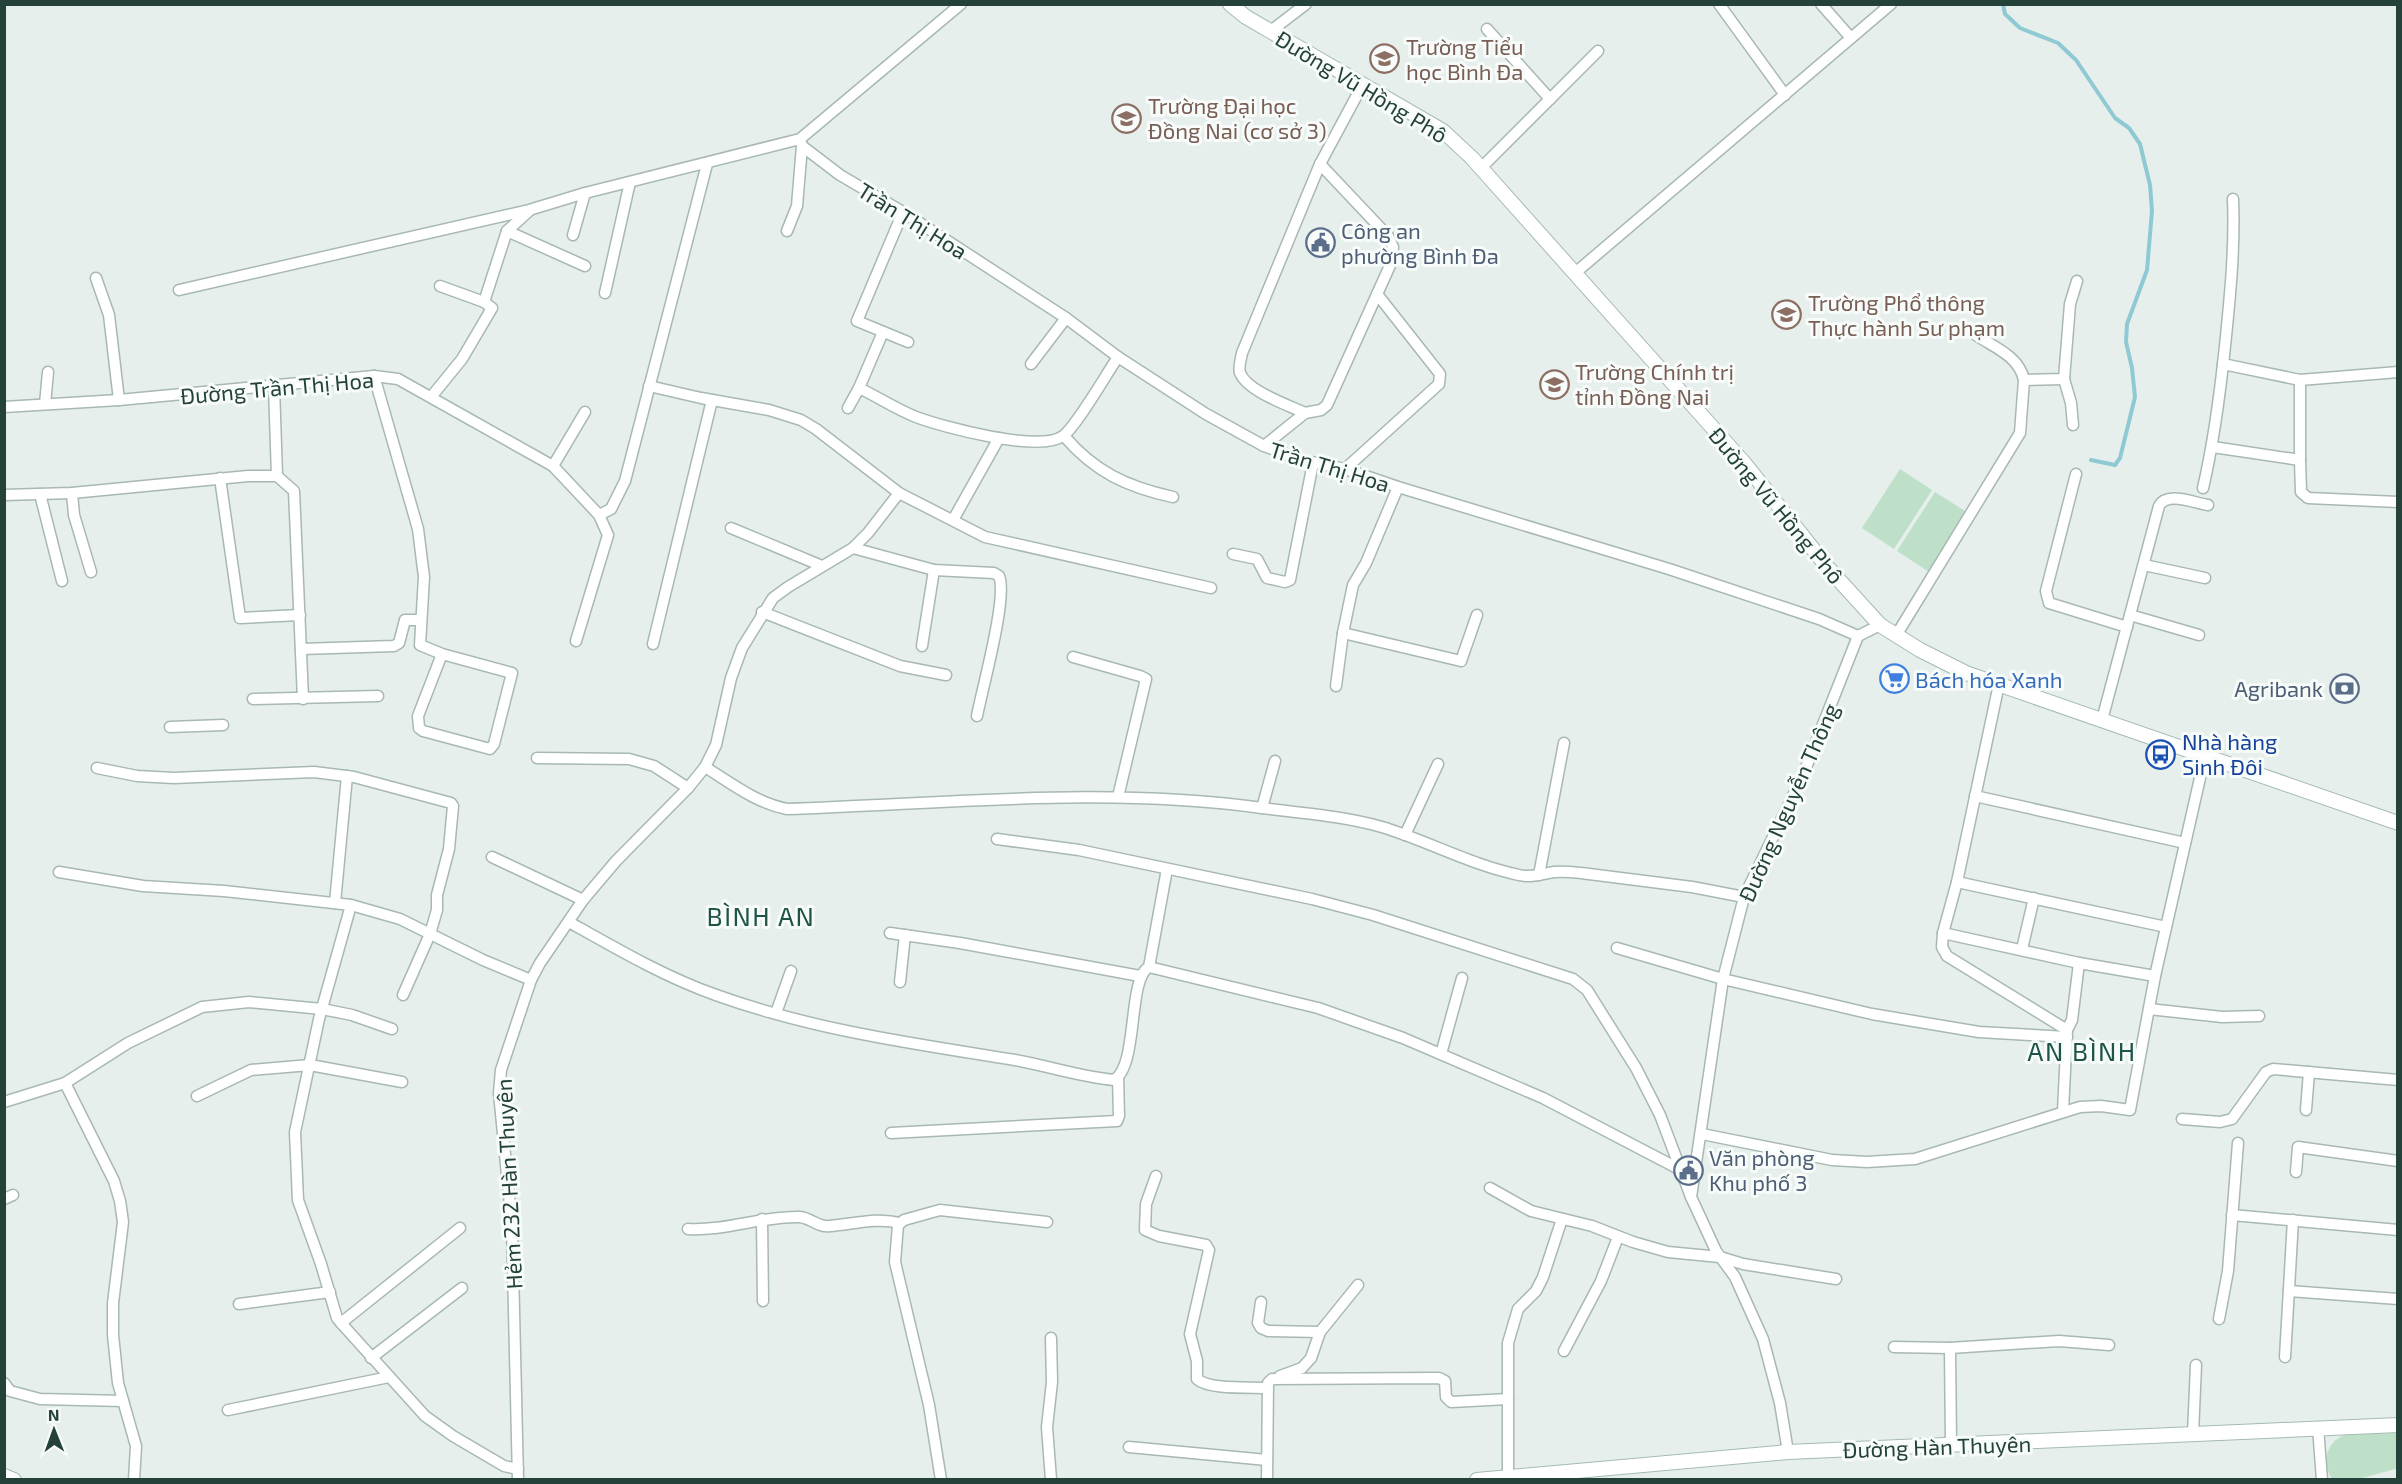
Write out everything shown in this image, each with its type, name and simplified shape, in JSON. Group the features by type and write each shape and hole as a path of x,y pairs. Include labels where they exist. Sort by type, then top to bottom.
{"street":[{"path":"179,290 529,210 585,193 801,143 961,4"},
{"name":"Đường Vũ Hồng Phô","path":"1230,4 1246,17 1443,131 1481,168 1745,464 1829,569 1880,626 1948,665 2397,823"},
{"path":"1272,30 1306,4"},
{"path":"1719,4 1785,95"},
{"path":"1821,4 1851,38"},
{"path":"1575,273 1891,4"},
{"path":"1487,29 1550,99"},
{"path":"1481,168 1598,51"},
{"path":"1305,414 1246,381 1240,372 1239,365 1320,164 1364,84"},
{"path":"787,231 797,206 801,143"},
{"name":"Trần Thị Hoa","path":"801,143 840,175 903,212 1066,318 1118,357 1206,414 1264,446 1313,463 1346,469 1398,487 1669,569 1819,619 1858,636"},
{"path":"576,641 608,535 599,515 611,509 625,481 707,164"},
{"path":"1264,446 1305,414 1321,410 1327,405 1392,261 1393,247 1388,236 1320,164"},
{"path":"605,293 630,182"},
{"path":"573,235 585,193"},
{"path":"2203,488 2213,447 2232,282 2233,199"},
{"path":"484,302 507,231 529,210"},
{"path":"903,212 857,321 909,342"},
{"path":"507,231 585,266"},
{"path":"96,278 109,315 119,400"},
{"path":"2073,425 2071,403 2064,380 2070,304 2078,281"},
{"path":"431,397 462,359 492,308 484,302 440,286"},
{"path":"1346,469 1441,380 1440,374 1377,294"},
{"path":"1031,364 1066,318"},
{"path":"848,408 883,332"},
{"path":"1897,634 2020,433 2024,380 2021,368 2016,362 1976,335"},
{"path":"859,388 916,417 999,438 1045,441 1064,436 1118,357"},
{"path":"2223,364 2300,380 2397,372"},
{"path":"45,404 48,372"},
{"path":"374,376 418,529 424,578 420,645 442,654 512,673 494,744 490,749 419,728 418,716 442,654"},
{"name":"Đường Trần Thị Hoa","path":"4,407 119,400 374,376 398,379 553,466 599,515"},
{"path":"2024,380 2064,380"},
{"path":"2300,380 2301,492 2308,498 2397,502"},
{"path":"649,386 769,410 801,420 899,493 985,537 1211,588"},
{"path":"274,387 277,476"},
{"path":"653,644 712,400"},
{"path":"553,466 585,412"},
{"path":"1064,436 1079,453 1121,482 1173,497"},
{"path":"953,520 999,438"},
{"path":"2213,447 2300,460"},
{"path":"1233,554 1257,559 1267,578 1286,582 1290,580 1313,463"},
{"path":"2076,474 2046,591 2049,603 2127,627"},
{"path":"4,495 72,494 220,478 277,476 294,491 303,699"},
{"path":"220,478 240,618 300,615"},
{"path":"1335,686 1353,585 1366,563 1398,487"},
{"name":"Hẻm 232 Hàn Thuyên","path":"518,1474 512,1226 499,1093 501,1070 531,980 583,900 616,861 688,788 705,767 716,745 734,669 742,648 762,612 773,598 853,548 868,533 899,493"},
{"path":"40,494 62,580"},
{"path":"72,494 74,515 91,572"},
{"path":"2102,720 2162,502 2169,498 2208,505"},
{"path":"731,528 822,566"},
{"path":"853,548 934,570 994,573 1001,578 996,628 977,716"},
{"path":"2144,565 2205,578"},
{"path":"922,646 934,570"},
{"path":"762,612 900,666 946,675"},
{"path":"1343,633 1461,661 1477,615"},
{"path":"2130,615 2199,635"},
{"path":"301,649 394,646 399,643 405,620 421,620"},
{"path":"1858,636 1880,626"},
{"name":"Đường Nguyễn Thông","path":"1691,1197 1723,979 1744,897 1803,775 1858,636"},
{"path":"1073,657 1146,679 1118,797"},
{"path":"1999,684 1942,946 1947,956 2067,1034"},
{"path":"253,699 378,696"},
{"path":"170,727 223,725"},
{"path":"1539,875 1564,743"},
{"path":"1702,1134 1832,1160 1867,1162 1915,1159 2063,1111 2101,1106 2130,1110 2155,976 2205,756"},
{"path":"537,758 629,759 654,766 688,788"},
{"path":"1262,808 1275,761"},
{"path":"1406,835 1438,764"},
{"path":"705,767 753,797 772,806 787,809 1025,798 1118,797 1220,803 1362,822 1406,835 1486,866 1520,876 1565,871 1692,887 1744,897"},
{"path":"97,768 137,776 174,778 314,772 347,776 451,803 453,806 449,849 430,934 403,995"},
{"path":"335,903 347,776"},
{"path":"1975,796 2185,843"},
{"path":"997,839 1079,850 1312,899 1373,915 1573,979 1587,990 1636,1068 1660,1115 1691,1197 1720,1257 1735,1277 1762,1339 1780,1403 1788,1452"},
{"path":"492,857 583,900"},
{"path":"569,922 642,962 703,989 776,1014 869,1036 1109,1079 1118,1077 1122,1072 1140,976 1149,967 1167,869"},
{"path":"59,872 143,886 224,891 351,905 400,919 483,960 531,980"},
{"path":"1957,882 2166,927"},
{"path":"2022,949 2034,898"},
{"path":"351,905 322,1009 295,1132 298,1200 337,1318 341,1323 425,1416 453,1436 518,1474"},
{"path":"890,933 1140,976"},
{"path":"1943,933 2079,963 2155,976"},
{"path":"900,982 906,935"},
{"path":"1617,948 1723,979 1872,1014 1979,1032 2067,1034"},
{"path":"2063,1111 2067,1034 2072,1020 2079,963"},
{"path":"1149,967 1318,1008 1403,1038 1571,1112 1681,1170"},
{"path":"776,1014 791,971"},
{"path":"1441,1054 1462,978"},
{"path":"4,1102 65,1083 128,1043 202,1007 249,1002 322,1009 352,1015 392,1029"},
{"path":"2149,1009 2222,1017 2259,1016"},
{"path":"197,1096 250,1070 310,1065 402,1082"},
{"path":"2182,1119 2220,1122 2232,1119 2266,1072 2273,1069 2397,1080"},
{"path":"2307,1110 2309,1072"},
{"path":"891,1133 1117,1121 1119,1116 1118,1077"},
{"path":"65,1083 114,1181 120,1201 123,1222 113,1303 113,1335 118,1383 136,1446 134,1479"},
{"path":"2219,1319 2228,1271 2238,1143"},
{"path":"2296,1172 2298,1147 2397,1161"},
{"path":"1156,1176 1146,1204 1145,1230 1159,1236 1206,1245 1209,1250 1190,1335 1197,1361 1197,1379 1200,1382 1222,1386 1439,1378 1445,1381 1446,1397 1451,1401 1508,1398"},
{"path":"1490,1188 1531,1211 1592,1226 1618,1237 1668,1252 1720,1257 1743,1264 1836,1279"},
{"path":"688,1228 727,1227 762,1219 802,1217 828,1227 859,1221 890,1220 900,1223 940,1210 1047,1222"},
{"path":"2232,1215 2397,1230"},
{"path":"762,1219 764,1301"},
{"path":"1508,1477 1508,1343 1512,1323 1518,1309 1536,1291 1543,1277 1562,1219"},
{"path":"2285,1357 2293,1220"},
{"path":"900,1223 896,1234 895,1262 929,1405 941,1479"},
{"path":"341,1323 459,1228"},
{"path":"1563,1351 1601,1281 1618,1237"},
{"path":"1270,1383 1302,1368 1311,1358 1320,1332 1358,1285"},
{"path":"371,1358 462,1287"},
{"path":"2289,1291 2397,1299"},
{"path":"239,1304 330,1292"},
{"path":"1261,1302 1258,1323 1261,1328 1268,1331 1320,1332"},
{"path":"1051,1338 1052,1382 1047,1427 1051,1479"},
{"path":"1894,1347 1950,1348 2059,1341 2109,1345"},
{"path":"1950,1348 1951,1445"},
{"path":"2193,1434 2196,1365"},
{"path":"228,1410 389,1377"},
{"path":"4,1383 10,1390 40,1399 123,1401"},
{"path":"1267,1479 1270,1383"},
{"name":"Đường Hàn Thuyên","path":"1477,1479 1788,1452 2397,1425"},
{"path":"2318,1427 2322,1479"},
{"path":"1129,1447 1267,1460"},
{"path":"4,1476 14,1479"}],"green space":[{"path":"1900,469 1932,490 1894,549 1862,528"},
{"path":"1935,492 1968,513 1929,572 1897,551"},
{"path":"2397,1433 2397,1467 2395,1469 2359,1479 2332,1479 2326,1460 2329,1448 2338,1438 2345,1435"}],"waterway":[{"path":"2003,4 2005,14 2020,28 2058,43 2076,60 2115,118 2129,128 2140,144 2150,185 2152,211 2147,270 2127,324 2126,342 2135,397 2120,458 2115,465 2091,460"}],"place":[{"name":"Trường Tiểu học Bình Đa","path":"1385,59"},
{"name":"Trường Đại học Đồng Nai (cơ sở 3)","path":"1127,118"},
{"name":"Công an phường Bình Đa","path":"1320,243"},
{"name":"Trường Phổ thông Thực hành Sư phạm","path":"1787,315"},
{"name":"Trường Chính trị tỉnh Đồng Nai","path":"1554,384"},
{"name":"Bách hóa Xanh","path":"1894,679"},
{"name":"Agribank","path":"2344,688"},
{"name":"Nhà hàng Sinh Đôi","path":"2161,754"},
{"name":"Văn phòng Khu phố 3","path":"1688,1170"}],"district":[{"name":"BÌNH AN","path":"761,915"},
{"name":"AN BÌNH","path":"2082,1050"}]}
